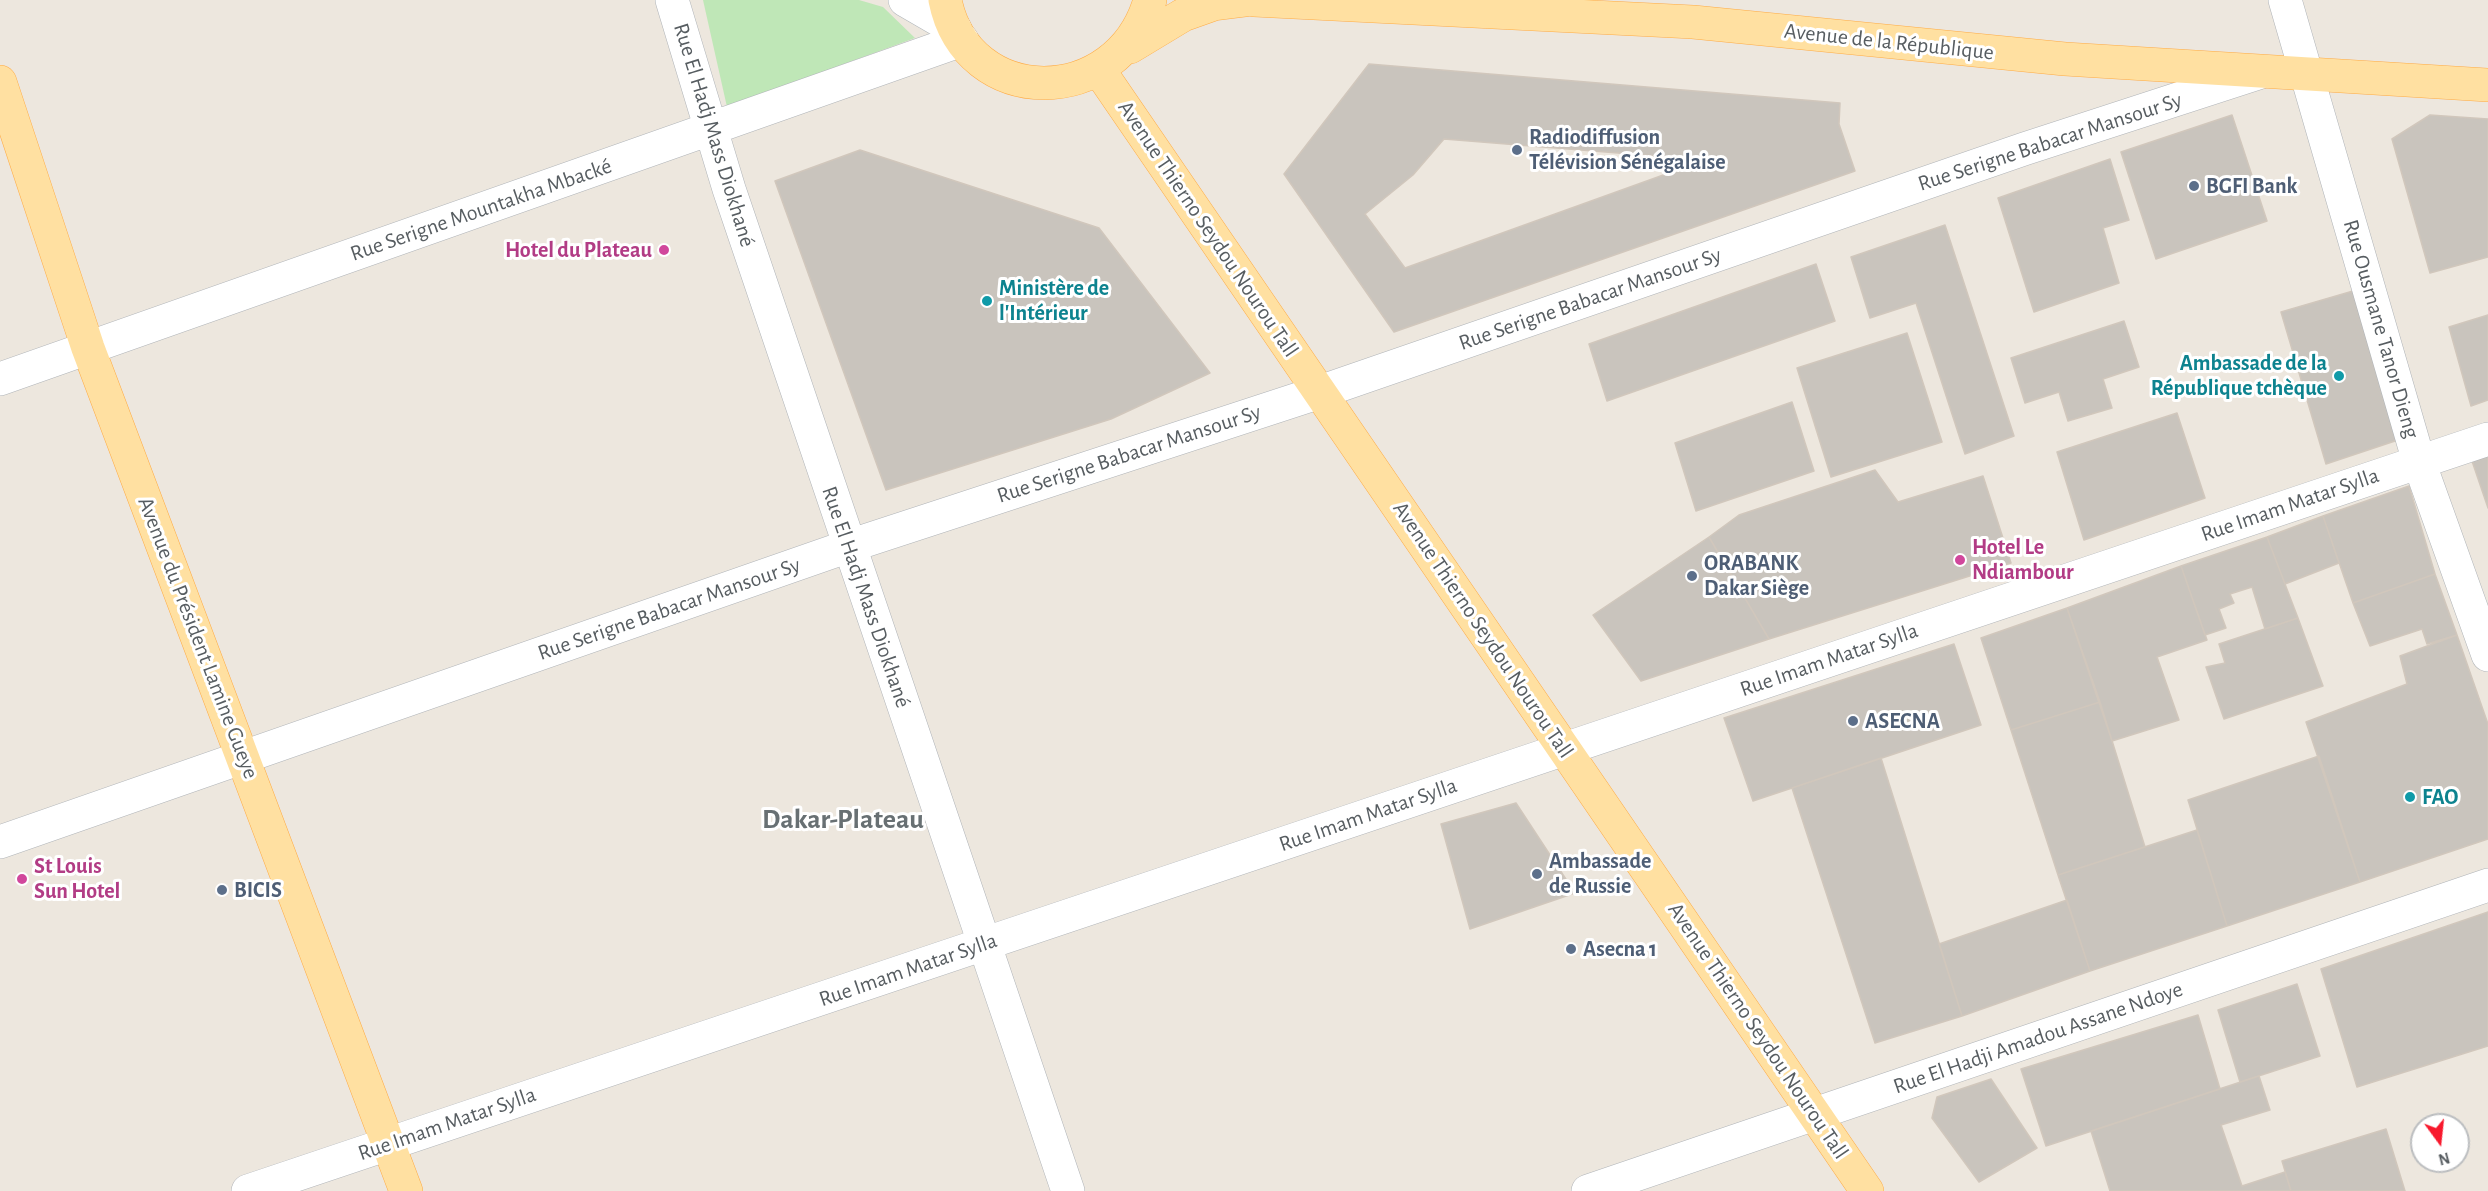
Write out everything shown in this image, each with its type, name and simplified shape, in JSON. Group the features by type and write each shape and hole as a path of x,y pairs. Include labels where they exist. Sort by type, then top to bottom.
{"main road":[{"path":"1125,49 1145,17 1150,0"},
{"path":"954,23 990,66 1025,81 1063,82 1099,70 1125,49 1183,15 1214,3 1246,0"},
{"name":"Avenue de la République","path":"1254,0 1693,22 2066,59 2488,85"},
{"name":"Avenue Thierno Seydou Nourou Tall","path":"1099,70 1867,1191"},
{"name":"Avenue du Président Lamine Gueye","path":"0,82 88,348 406,1191"}],"street":[{"name":"Rue El Hadj Mass Diokhané","path":"672,0 710,129 1068,1191"},
{"path":"905,0 954,23"},
{"name":"Rue Ousmane Tanor Dieng","path":"2285,0 2419,462 2488,655"},
{"name":"Rue Serigne Mountakha Mbacké","path":"0,379 710,129 954,23"},
{"name":"Rue Serigne Babacar Mansour Sy","path":"0,842 849,546 1320,392 2013,152 2261,72"},
{"name":"Rue Imam Matar Sylla","path":"249,1191 2488,439"},
{"name":"Rue El Hadji Amadou Assane Ndoye","path":"1588,1191 2488,885"}],"green space":[{"path":"703,0 859,0 883,7 915,38 727,107"}],"building":[{"path":"1369,64 1840,103 1839,124 1855,171 1394,332 1284,174","holes":["1444,139 1705,160 1405,268 1365,214 1413,175"]},
{"name":"BGFI Bank","path":"2232,115 2267,221 2156,259 2121,152"},
{"path":"2430,115 2488,119 2488,257 2430,273 2392,139"},
{"name":"Ministère de l'Intérieur","path":"860,150 1099,228 1210,373 1111,419 886,490 775,181"},
{"path":"2110,159 2129,220 2103,228 2119,283 2034,312 1998,198"},
{"path":"1945,225 2014,436 1965,454 1916,303 1870,318 1851,257"},
{"path":"1816,264 1835,321 1607,401 1589,344"},
{"name":"Ambassade de la République tchèque","path":"2353,291 2398,440 2326,464 2281,312"},
{"path":"2488,315 2488,400 2471,406 2449,327"},
{"path":"2124,321 2139,367 2103,379 2112,408 2068,421 2059,392 2025,403 2011,358"},
{"path":"1907,333 1942,442 1831,477 1797,368"},
{"path":"1792,402 1814,471 1696,511 1675,443"},
{"path":"2177,413 2205,498 2084,540 2057,452"},
{"path":"2488,455 2488,508 2472,461"},
{"name":"Hotel Le Ndiambour","path":"1875,470 1898,502 1983,476 2011,563 1769,639 1709,537 1739,515"},
{"path":"2409,486 2435,574 2353,603 2323,516"},
{"path":"2323,516 2339,563 2285,584 2267,537"},
{"name":"ORABANK Dakar Siège","path":"1709,537 1769,639 1641,681 1593,615"},
{"path":"2267,537 2298,618 2265,629 2252,587 2230,594 2234,603 2219,609 2226,628 2205,635 2181,566"},
{"path":"2181,566 2207,640 2157,657 2179,720 2112,741 2067,608"},
{"path":"2435,574 2457,635 2427,644 2422,629 2370,646 2353,603"},
{"path":"2067,608 2100,702 2011,730 1981,638"},
{"path":"2298,618 2323,686 2224,719 2206,667 2225,663 2219,644"},
{"name":"FAO","path":"2457,635 2488,724 2488,839 2360,882 2306,722 2407,684 2400,656"},
{"name":"ASECNA","path":"1954,644 1981,725 1753,801 1724,718"},
{"path":"2100,702 2145,847 2058,875 2011,730"},
{"path":"2319,756 2360,882 2227,926 2188,800"},
{"path":"1881,758 1962,1016 1875,1043 1792,788"},
{"path":"1516,803 1575,893 1470,929 1441,824"},
{"path":"2197,830 2227,926 2090,971 2058,875"},
{"path":"2067,900 2090,971 1962,1016 1939,944"},
{"path":"2488,912 2488,1046 2357,1087 2321,969"},
{"path":"2297,984 2320,1056 2240,1082 2218,1010"},
{"path":"2198,1015 2220,1089 2046,1146 2021,1069"},
{"path":"2259,1076 2270,1110 2221,1125 2242,1186 2285,1172 2291,1191 2110,1191 2091,1131"},
{"path":"1991,1079 2037,1148 1979,1182 1932,1118 1937,1097"},
{"path":"2386,1129 2405,1191 2291,1191 2282,1161"}],"place":[{"name":"Radiodiffusion Télévision Sénégalaise","path":"1517,150"},
{"name":"BGFI Bank","path":"2194,186"},
{"name":"Hotel du Plateau","path":"664,250"},
{"name":"Ministère de l'Intérieur","path":"987,301"},
{"name":"Ambassade de la République tchèque","path":"2339,376"},
{"name":"Hotel Le Ndiambour","path":"1960,560"},
{"name":"ORABANK Dakar Siège","path":"1692,576"},
{"name":"ASECNA","path":"1853,721"},
{"name":"FAO","path":"2410,797"},
{"name":"Ambassade de Russie","path":"1537,874"},
{"name":"St Louis Sun Hotel","path":"22,879"},
{"name":"BICIS","path":"222,890"},
{"name":"Asecna 1","path":"1571,949"}],"district":[{"name":"Dakar-Plateau","path":"843,820"}]}
